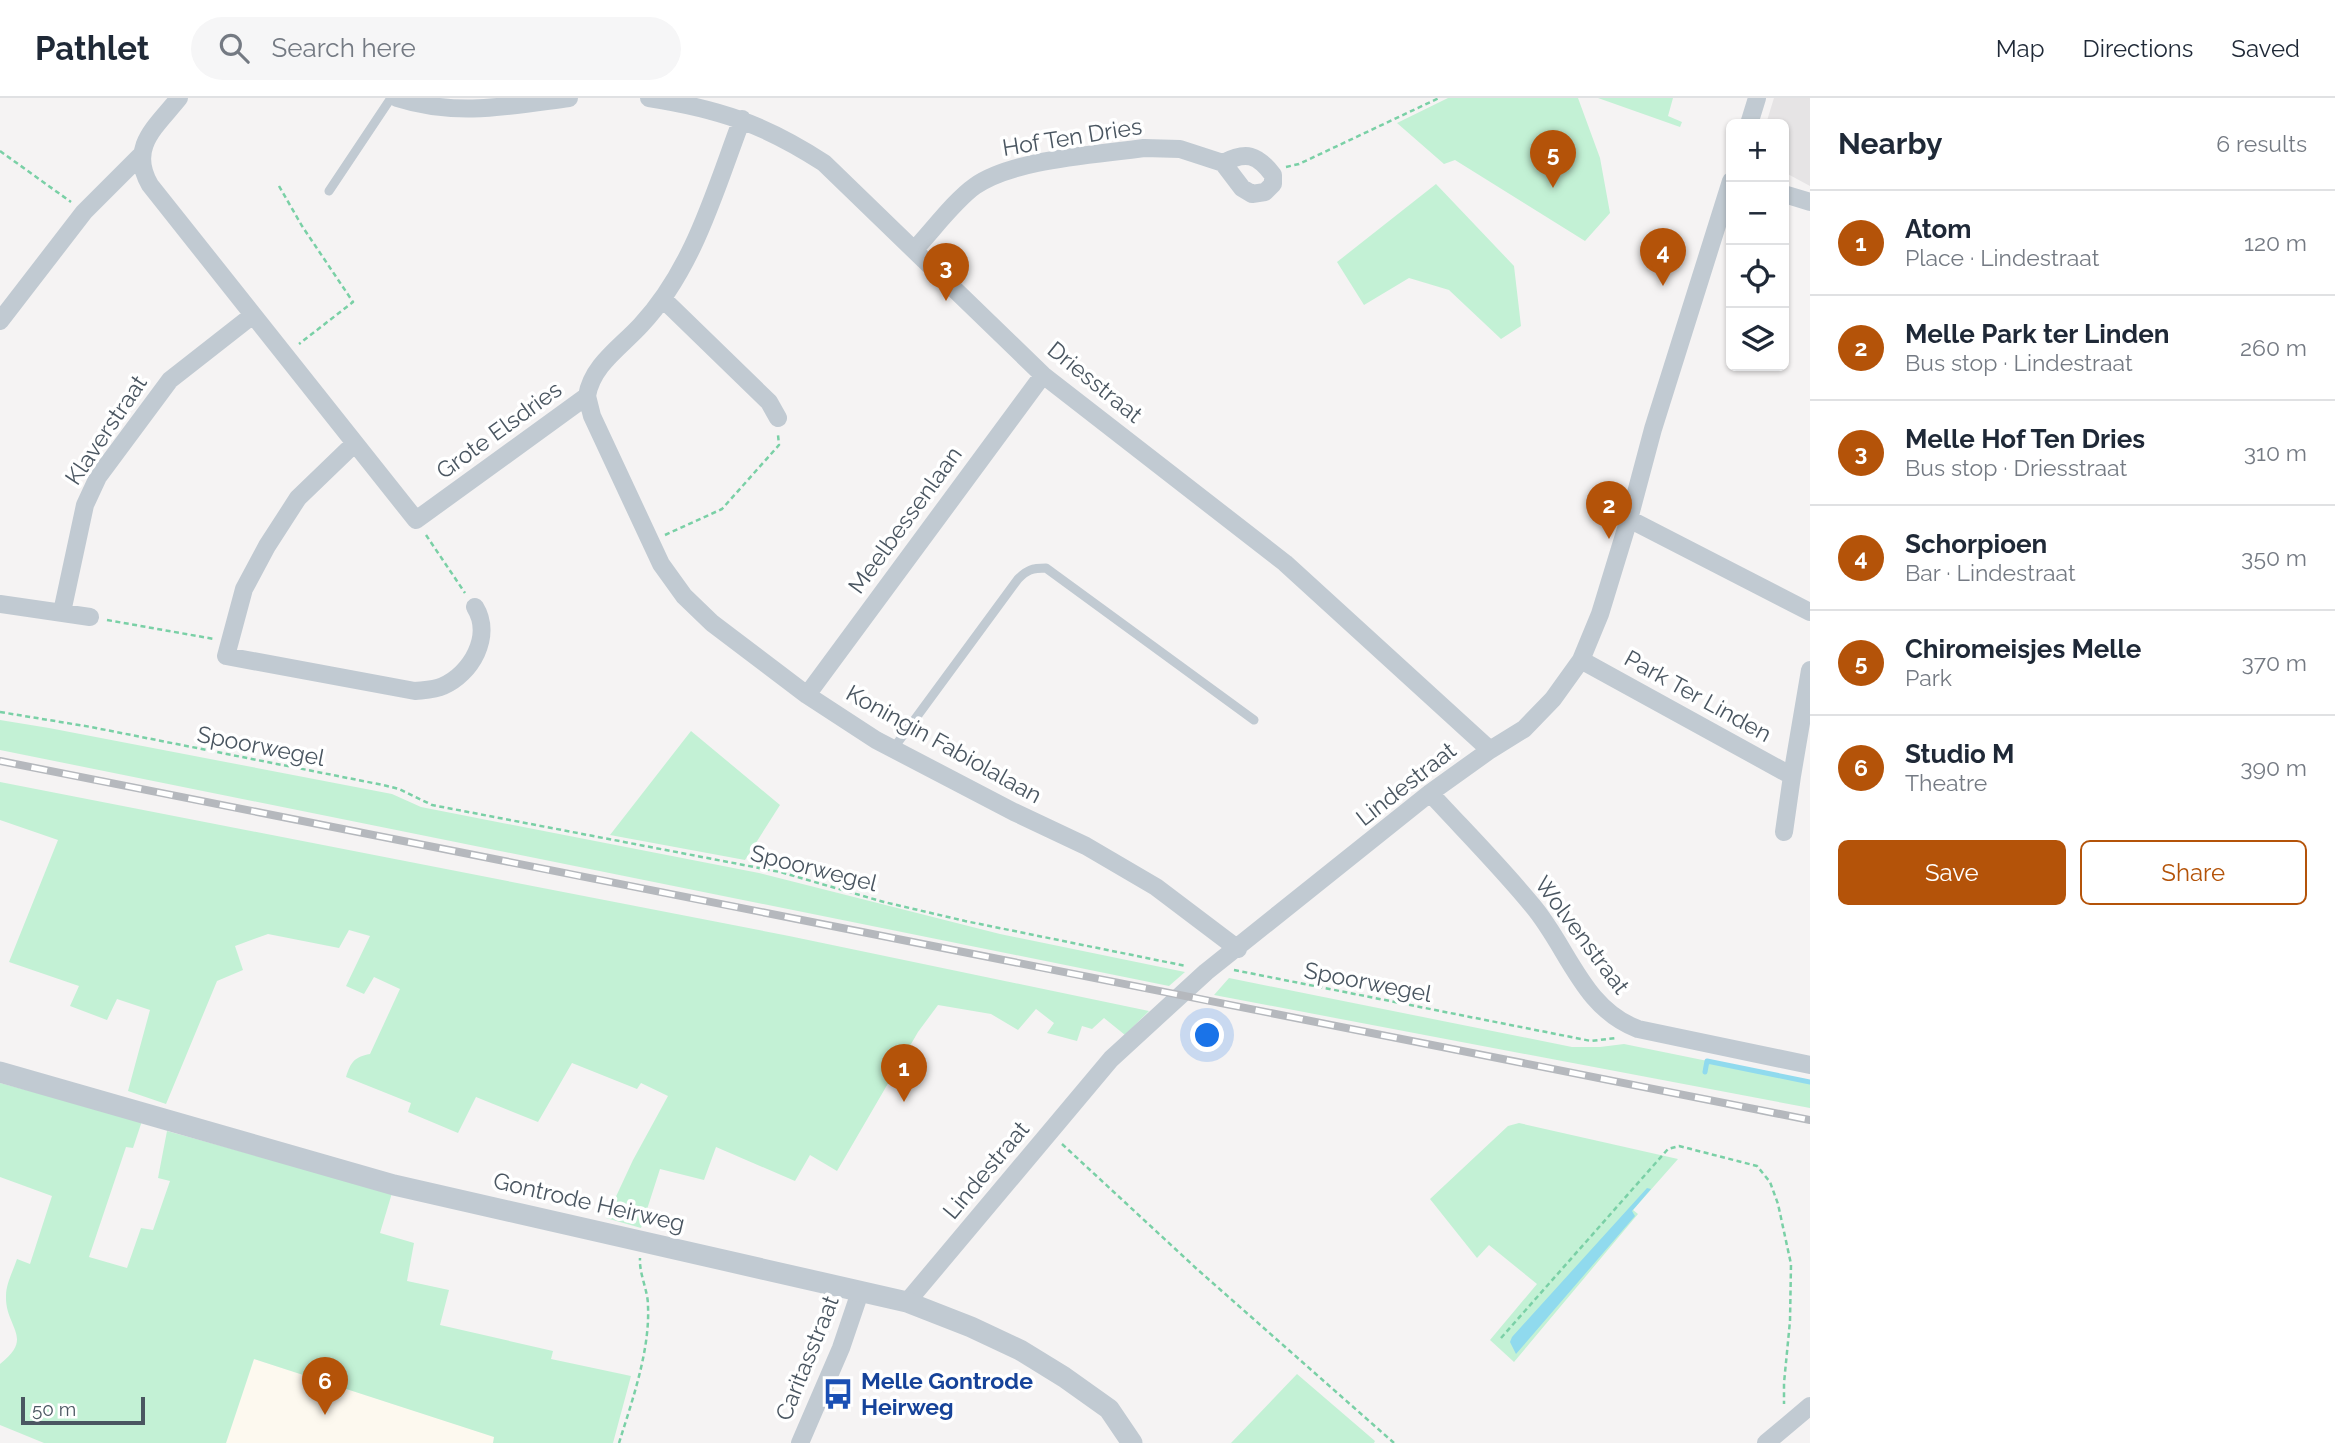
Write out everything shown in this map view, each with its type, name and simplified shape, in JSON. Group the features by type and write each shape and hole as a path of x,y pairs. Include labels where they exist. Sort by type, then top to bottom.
{"street":[{"path":"179,98 146,140 141,156 142,171 150,185 416,520"},
{"path":"397,98 415,104 463,110 569,98"},
{"name":"Driesstraat","path":"649,98 702,107 742,119 784,138 824,163 1043,375 1284,563 1490,750"},
{"path":"1751,119 1757,98"},
{"name":"Grote Elsdries","path":"416,520 587,396 590,382 599,367 664,300 689,256 742,119"},
{"name":"Hof Ten Dries","path":"915,249 973,187 997,173 1018,167 1144,148 1164,148 1194,152 1223,163 1235,157 1257,158 1269,170"},
{"path":"0,321 84,212 141,156"},
{"path":"1223,163 1242,188 1252,194 1265,192 1273,184 1273,175 1269,170"},
{"name":"Lindestraat","path":"907,1302 1111,1059 1214,967 1430,793 1524,729 1553,699 1581,660 1600,614 1657,416 1731,182"},
{"path":"1789,196 1810,202"},
{"path":"664,300 769,402 778,418"},
{"name":"Klaverstraat","path":"62,612 85,505 98,477 170,380 253,315"},
{"name":"Meelbessenlaan","path":"807,695 1043,375"},
{"name":"Koningin Fabiolalaan","path":"587,396 592,416 650,542 671,581 697,610 807,695 893,749 1086,846 1156,887 1238,949"},
{"path":"354,444 298,498 267,546 244,589 226,656 415,691 439,688 457,679 471,662 479,646 483,630 475,607"},
{"path":"1629,520 1810,612"},
{"path":"0,604 90,617"},
{"name":"Park Ter Linden","path":"1581,660 1792,776"},
{"name":"Park Ter Linden","path":"1784,832 1810,670"},
{"name":"Wolvenstraat","path":"1430,793 1534,907 1591,995 1611,1015 1638,1029 1810,1065"},
{"name":"Gontrode Heirweg","path":"0,1072 394,1185 907,1302 1020,1350 1064,1377 1109,1409 1132,1443"},
{"name":"Caritasstraat","path":"800,1443 841,1348 860,1292"},
{"path":"1766,1443 1810,1406"}],"lane":[{"path":"329,191 391,98"},
{"path":"893,749 1018,579 1027,569 1035,568 1046,568 1254,720"}],"path":[{"path":"1269,170 1299,164 1439,98"},
{"path":"0,150 84,212"},
{"path":"279,186 302,226 353,302 285,355"},
{"path":"650,542 722,509 779,445 778,418"},
{"path":"416,520 475,607"},
{"path":"90,617 229,642"},
{"name":"Spoorwegel","path":"0,712 91,727 383,785 432,804 780,872 884,902 965,921 1192,967 1214,967 1591,1041 1623,1037"},
{"path":"1049,1133 1198,1270 1394,1443"},
{"path":"1501,1338 1668,1149 1679,1146 1757,1166 1770,1182 1778,1205 1791,1264 1790,1321 1784,1383 1784,1409 1790,1424"},
{"path":"619,1443 637,1384 647,1325 647,1295 639,1262 643,1242"}],"shaded area":[{"path":"1774,98 1810,98 1810,186 1789,175 1789,119 1768,119"},
{"path":"254,1359 495,1437 493,1443 226,1443"}],"green space":[{"path":"1448,98 1578,98 1600,158 1610,213 1585,241 1455,160 1444,164 1397,123"},
{"path":"1598,98 1673,98 1668,116 1682,122 1680,127"},
{"path":"1436,184 1514,266 1521,326 1501,339 1449,290 1409,278 1364,305 1337,262"},
{"path":"0,720 392,794 421,807 759,873 1000,934 1185,972 1169,986 0,750"},
{"path":"691,731 780,805 745,860 610,835"},
{"path":"0,782 789,936 1149,1011 1125,1035 1104,1018 1092,1029 1082,1026 1077,1041 1047,1033 1054,1023 1036,1009 1018,1030 991,1014 938,1005 918,1032 837,1171 810,1155 795,1181 716,1147 704,1180 660,1169 641,1228 606,1218 633,1160 668,1096 641,1083 637,1089 572,1063 538,1122 476,1097 458,1133 408,1112 411,1103 346,1077 354,1061 370,1054 400,989 374,977 364,994 346,986 370,936 349,930 339,948 268,934 235,946 243,970 217,981 166,1104 128,1091 150,1010 117,999 107,1020 70,1006 79,986 9,962 58,840 0,820"},
{"path":"1229,978 1572,1047 1624,1044 1810,1082 1810,1108 1214,995"},
{"path":"0,1083 142,1121 133,1148 126,1147 89,1257 127,1268 141,1228 153,1230 170,1181 158,1178 167,1131 392,1193 380,1233 414,1243 407,1281 449,1290 440,1325 553,1351 551,1359 631,1376 613,1443 493,1443 494,1437 254,1359 226,1443 44,1443 0,1425 0,1364 10,1355 17,1339 7,1307 7,1287 17,1259 30,1264 52,1196 0,1177"},
{"path":"1519,1123 1678,1159 1633,1210 1638,1214 1514,1362 1490,1340 1537,1284 1489,1245 1477,1258 1430,1199 1508,1126"},
{"path":"1297,1374 1375,1441 1374,1443 1231,1443"}],"water":[{"path":"1647,1188 1651,1189 1632,1211 1635,1216 1516,1354 1510,1342 1512,1337"}],"waterway":[{"path":"1705,1072 1707,1061 1810,1082"}],"railway":[{"path":"0,761 1810,1120"}],"place":[{"name":"Chiromeisjes Melle","path":"1553,188"},
{"name":"Schorpioen","path":"1663,286"},
{"name":"Melle Hof Ten Dries","path":"946,301"},
{"name":"Melle Park ter Linden","path":"1609,539"},
{"name":"Atom","path":"904,1102"},
{"name":"Melle Gontrode Heirweg","path":"838,1394"},
{"name":"Studio M","path":"325,1415"}]}
